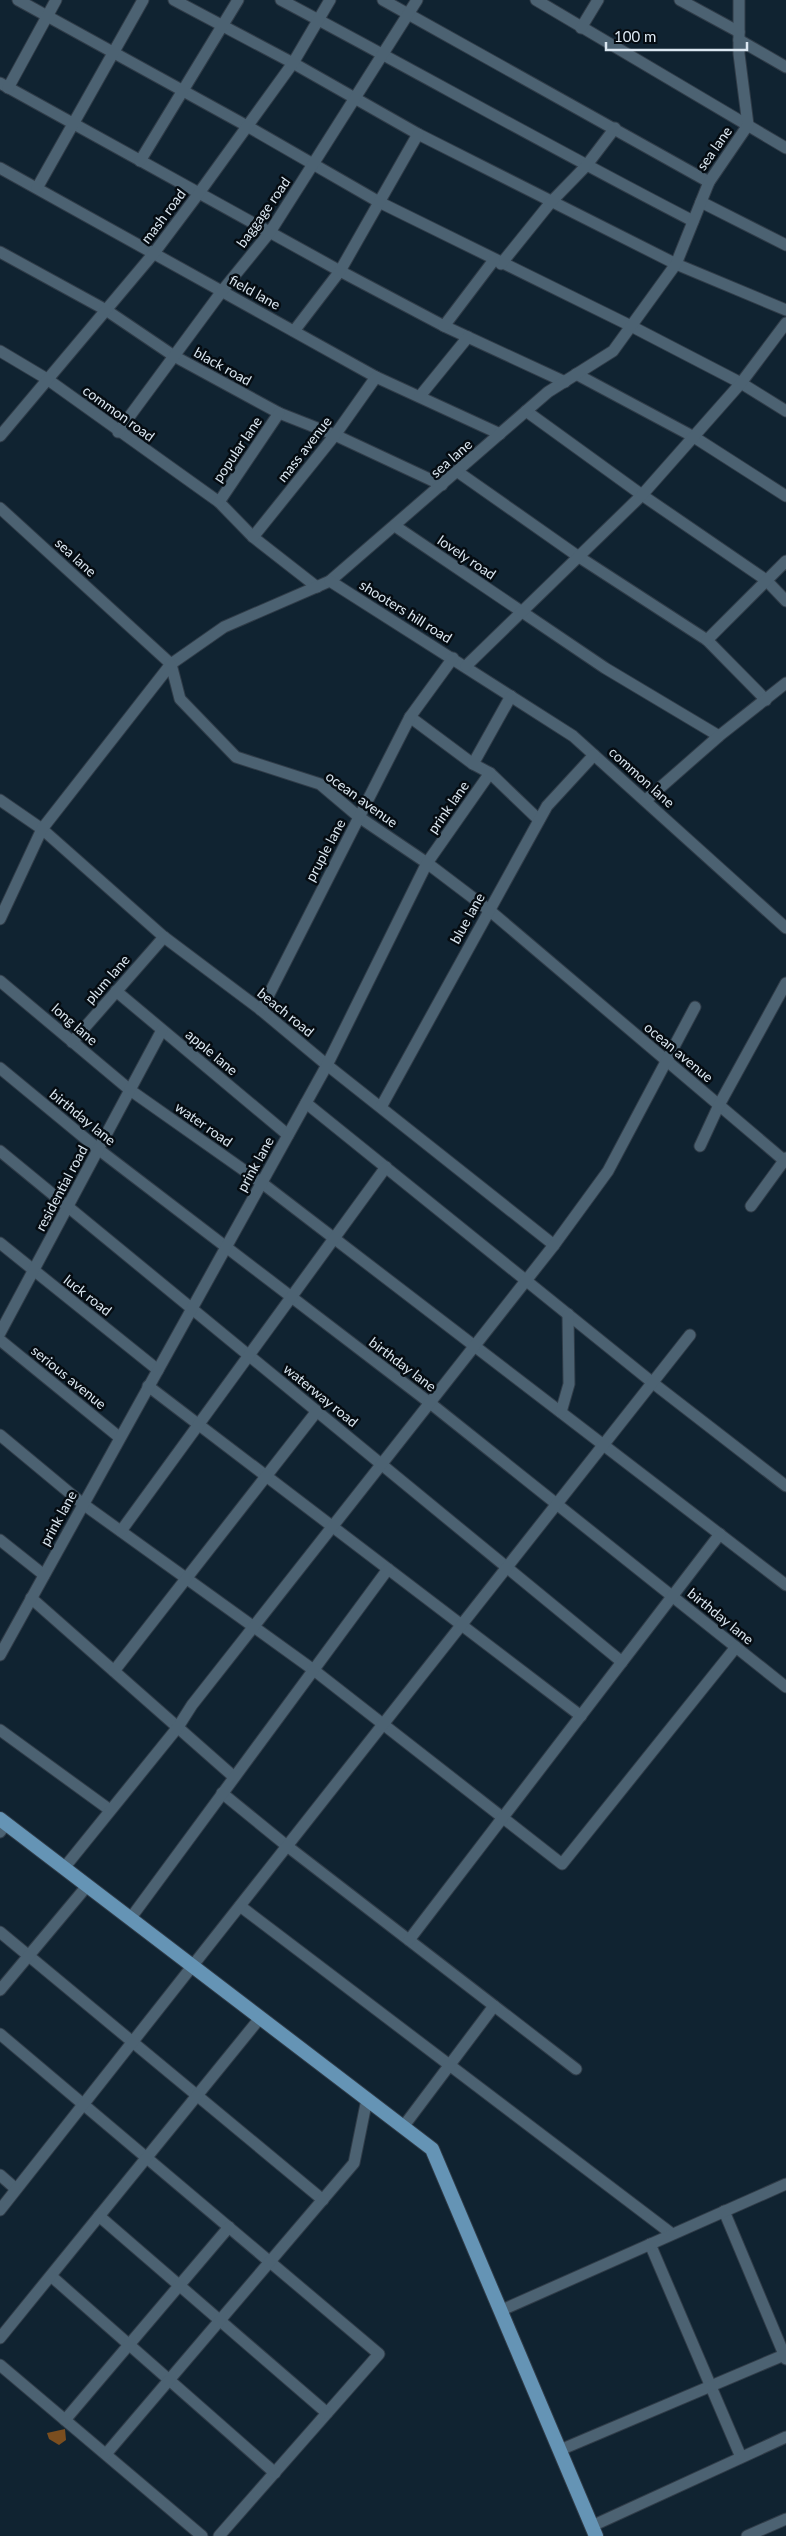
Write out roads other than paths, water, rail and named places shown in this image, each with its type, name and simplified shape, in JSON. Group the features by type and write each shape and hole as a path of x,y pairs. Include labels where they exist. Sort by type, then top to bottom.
{"main road":[{"path":"2,1825 64,1868 432,2149 502,2310 594,2531"}],"street":[{"path":"18,0 247,126 378,202 497,262 631,326 741,383 786,411"},
{"path":"56,0 4,86 340,271 444,326 565,382"},
{"path":"37,188 143,0"},
{"path":"174,0 293,63 418,134 551,202 676,264 786,310"},
{"path":"140,160 238,0"},
{"path":"281,0 586,166 693,221"},
{"name":"mash road","path":"0,436 154,253 293,63 330,0"},
{"path":"383,0 616,128 709,182"},
{"name":"baggage road","path":"118,432 222,291 270,232 417,0"},
{"path":"536,0 786,148"},
{"path":"581,28 598,0"},
{"path":"680,0 785,65"},
{"name":"sea lane","path":"0,508 171,664 224,627 330,581 548,392 613,351 676,264 709,182 748,125 739,36 739,0"},
{"path":"444,326 497,262 586,166 616,128"},
{"path":"294,331 340,271 418,134"},
{"name":"field lane","path":"0,168 376,377 500,434"},
{"path":"701,202 786,245"},
{"name":"black road","path":"0,252 106,310 174,356 279,413 335,435 442,485"},
{"path":"466,666 642,495 741,383 786,323"},
{"path":"420,396 468,337"},
{"name":"common road","path":"0,351 47,380 219,502 252,537 317,587"},
{"path":"576,374 694,437 786,496"},
{"name":"mass avenue","path":"252,537 335,435 376,377"},
{"path":"526,411 642,495 766,580 786,601"},
{"name":"popular lane","path":"219,502 279,413"},
{"path":"458,472 579,557 707,640 766,700"},
{"name":"lovely road","path":"394,526 606,668 719,736"},
{"path":"707,640 786,561"},
{"name":"shooters hill road","path":"330,581 466,666"},
{"name":"pruple lane","path":"261,1010 410,717 453,658"},
{"path":"0,919 42,830 171,664"},
{"name":"ocean avenue","path":"171,664 180,700 236,757 320,784 359,817 427,863 489,910 666,1061 786,1160"},
{"name":"common lane","path":"466,666 573,736 786,928"},
{"path":"646,800 719,736 786,683"},
{"name":"prink lane","path":"0,1653 227,1248 327,1065 427,863 490,773 473,764 511,696"},
{"path":"410,717 473,764"},
{"name":"blue lane","path":"381,1107 547,806 594,755"},
{"path":"490,773 539,820"},
{"name":"beach road","path":"0,800 42,830 164,937 261,1010 327,1065 554,1245"},
{"name":"plum lane","path":"72,1042 164,937"},
{"name":"long lane","path":"0,981 130,1090"},
{"path":"700,1146 719,1105 786,983"},
{"name":"apple lane","path":"116,991 288,1135"},
{"path":"64,1868 178,1727 192,1705 554,1245 608,1171 695,1007"},
{"name":"residential road","path":"0,1333 162,1030"},
{"name":"birthday lane","path":"0,1068 98,1149 430,1403 786,1687"},
{"name":"water road","path":"130,1090 262,1182 786,1585"},
{"path":"306,1103 653,1383 786,1486"},
{"name":"waterway road","path":"0,1151 622,1662"},
{"path":"751,1206 786,1160"},
{"path":"121,1531 386,1167"},
{"name":"luck road","path":"0,1243 158,1370"},
{"path":"561,1412 569,1384 568,1314"},
{"path":"0,2210 690,1335"},
{"name":"serious avenue","path":"0,1340 120,1437"},
{"path":"148,1386 581,1716"},
{"path":"114,1671 317,1411"},
{"path":"0,1435 84,1504 315,1670 562,1864 736,1647"},
{"path":"409,1940 720,1534"},
{"path":"0,1540 44,1575"},
{"path":"130,1919 388,1569"},
{"path":"31,1598 234,1777"},
{"path":"0,1730 110,1810"},
{"path":"222,1793 287,1846 576,2069"},
{"path":"0,1990 87,1886"},
{"path":"240,1906 672,2234"},
{"path":"0,1932 323,2200"},
{"path":"403,2127 494,2006"},
{"path":"0,2338 260,2018"},
{"path":"0,2034 379,2354 219,2536"},
{"path":"106,2454 354,2163 367,2099"},
{"path":"0,2175 16,2190"},
{"path":"502,2310 786,2184"},
{"path":"560,2450 785,2357 724,2211"},
{"path":"100,2216 327,2413"},
{"path":"64,2420 229,2228"},
{"path":"650,2244 742,2457"},
{"path":"51,2276 275,2472"},
{"path":"0,2365 202,2536"},
{"path":"594,2531 786,2437"},
{"path":"747,2536 786,2519"}]}
